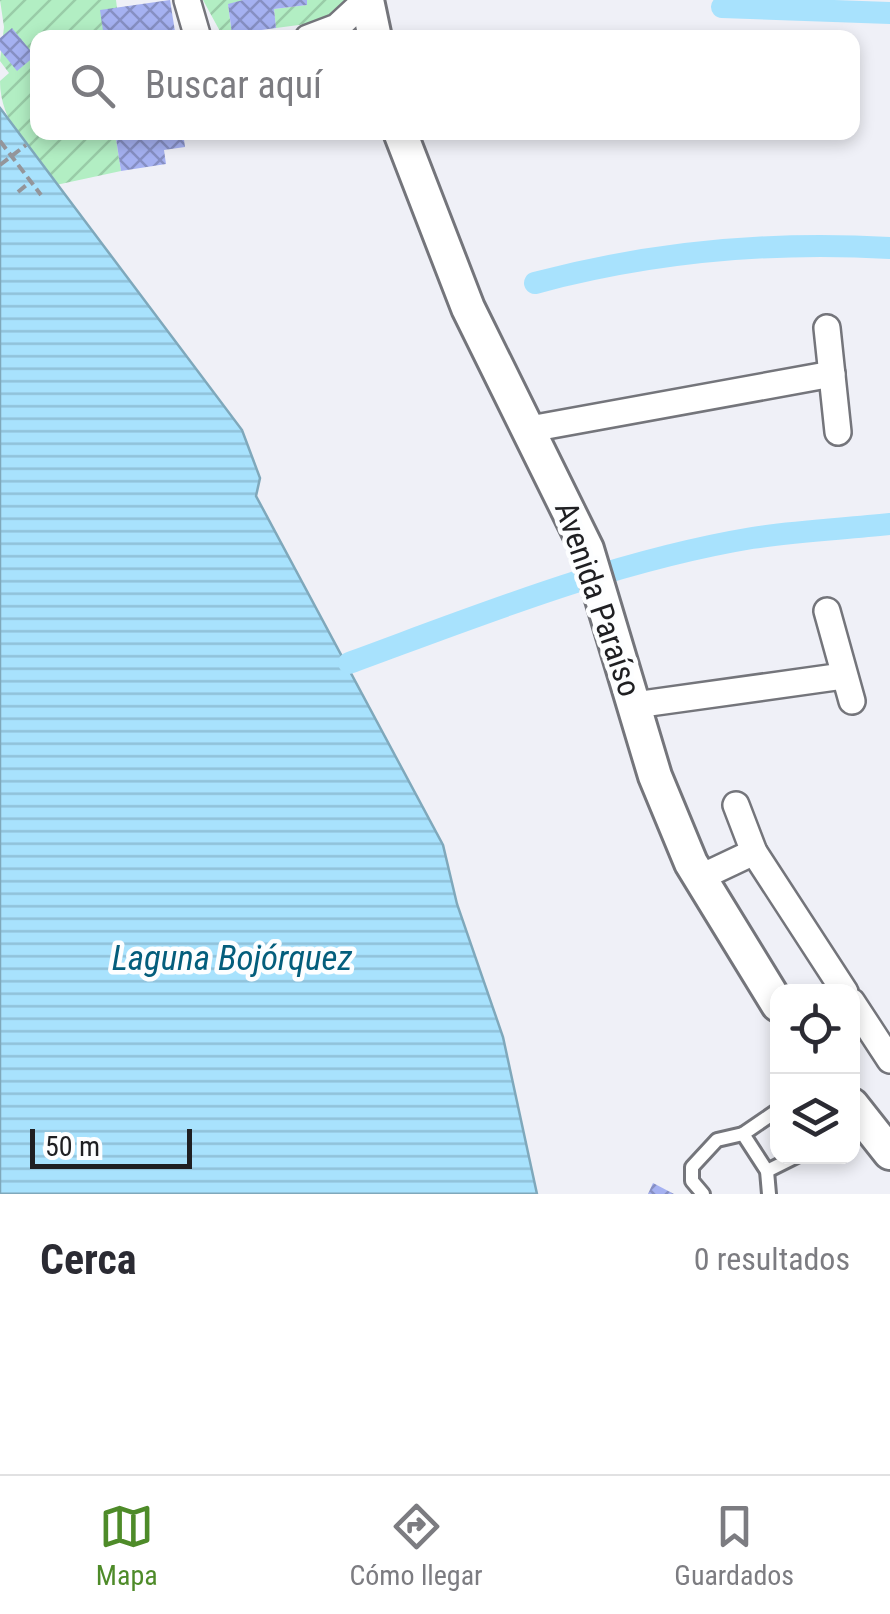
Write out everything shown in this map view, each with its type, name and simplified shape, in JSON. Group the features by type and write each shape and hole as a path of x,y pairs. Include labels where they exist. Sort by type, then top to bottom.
{"street":[{"path":"187,0 196,30"},
{"path":"330,30 366,0"},
{"path":"366,0 373,30"},
{"name":"Avenida Paraíso","path":"403,140 468,308 587,549 655,776 699,878 770,992"},
{"path":"827,328 838,432"},
{"path":"530,429 832,374"},
{"path":"827,611 852,701"},
{"path":"635,706 843,676"},
{"path":"736,806 754,852 840,984"},
{"path":"699,878 754,852"},
{"path":"860,1014 890,1060"},
{"path":"860,1123 890,1153"}],"lane":[{"path":"703,1194 692,1181 692,1167 698,1158 718,1140 743,1134 770,1115"},
{"path":"743,1134 767,1171 770,1194"},
{"path":"767,1171 781,1164"}],"path":[{"path":"0,141 41,195"},
{"path":"0,166 26,145"},
{"path":"18,192 31,182"}],"green space":[{"path":"0,0 116,0 117,8 107,30 30,30 30,140 116,140 121,171 56,185 27,149 5,110 0,81 9,73 0,61 4,27"},
{"path":"203,0 243,0 228,5 231,30 219,30"},
{"path":"307,0 348,0 329,21 276,28 274,9 307,5"}],"water":[{"name":"Laguna Bojórquez","path":"0,108 242,430 260,478 256,496 443,845 457,904 503,1037 537,1194 0,1194"}],"building":[{"path":"170,0 175,30 103,30 100,10"},
{"path":"243,0 307,0 307,5 274,9 276,28 261,30 231,30 228,4"},
{"path":"12,28 30,50 30,60 17,71 0,50 0,38"},
{"path":"116,140 184,140 185,147 164,150 166,164 121,171"},
{"path":"653,1183 674,1194 648,1194"}],"waterway":[{"path":"722,7 890,13"},
{"path":"535,283 623,263 711,251 800,246 890,248"},
{"path":"349,663 498,608 649,560 752,538 890,524"}]}
